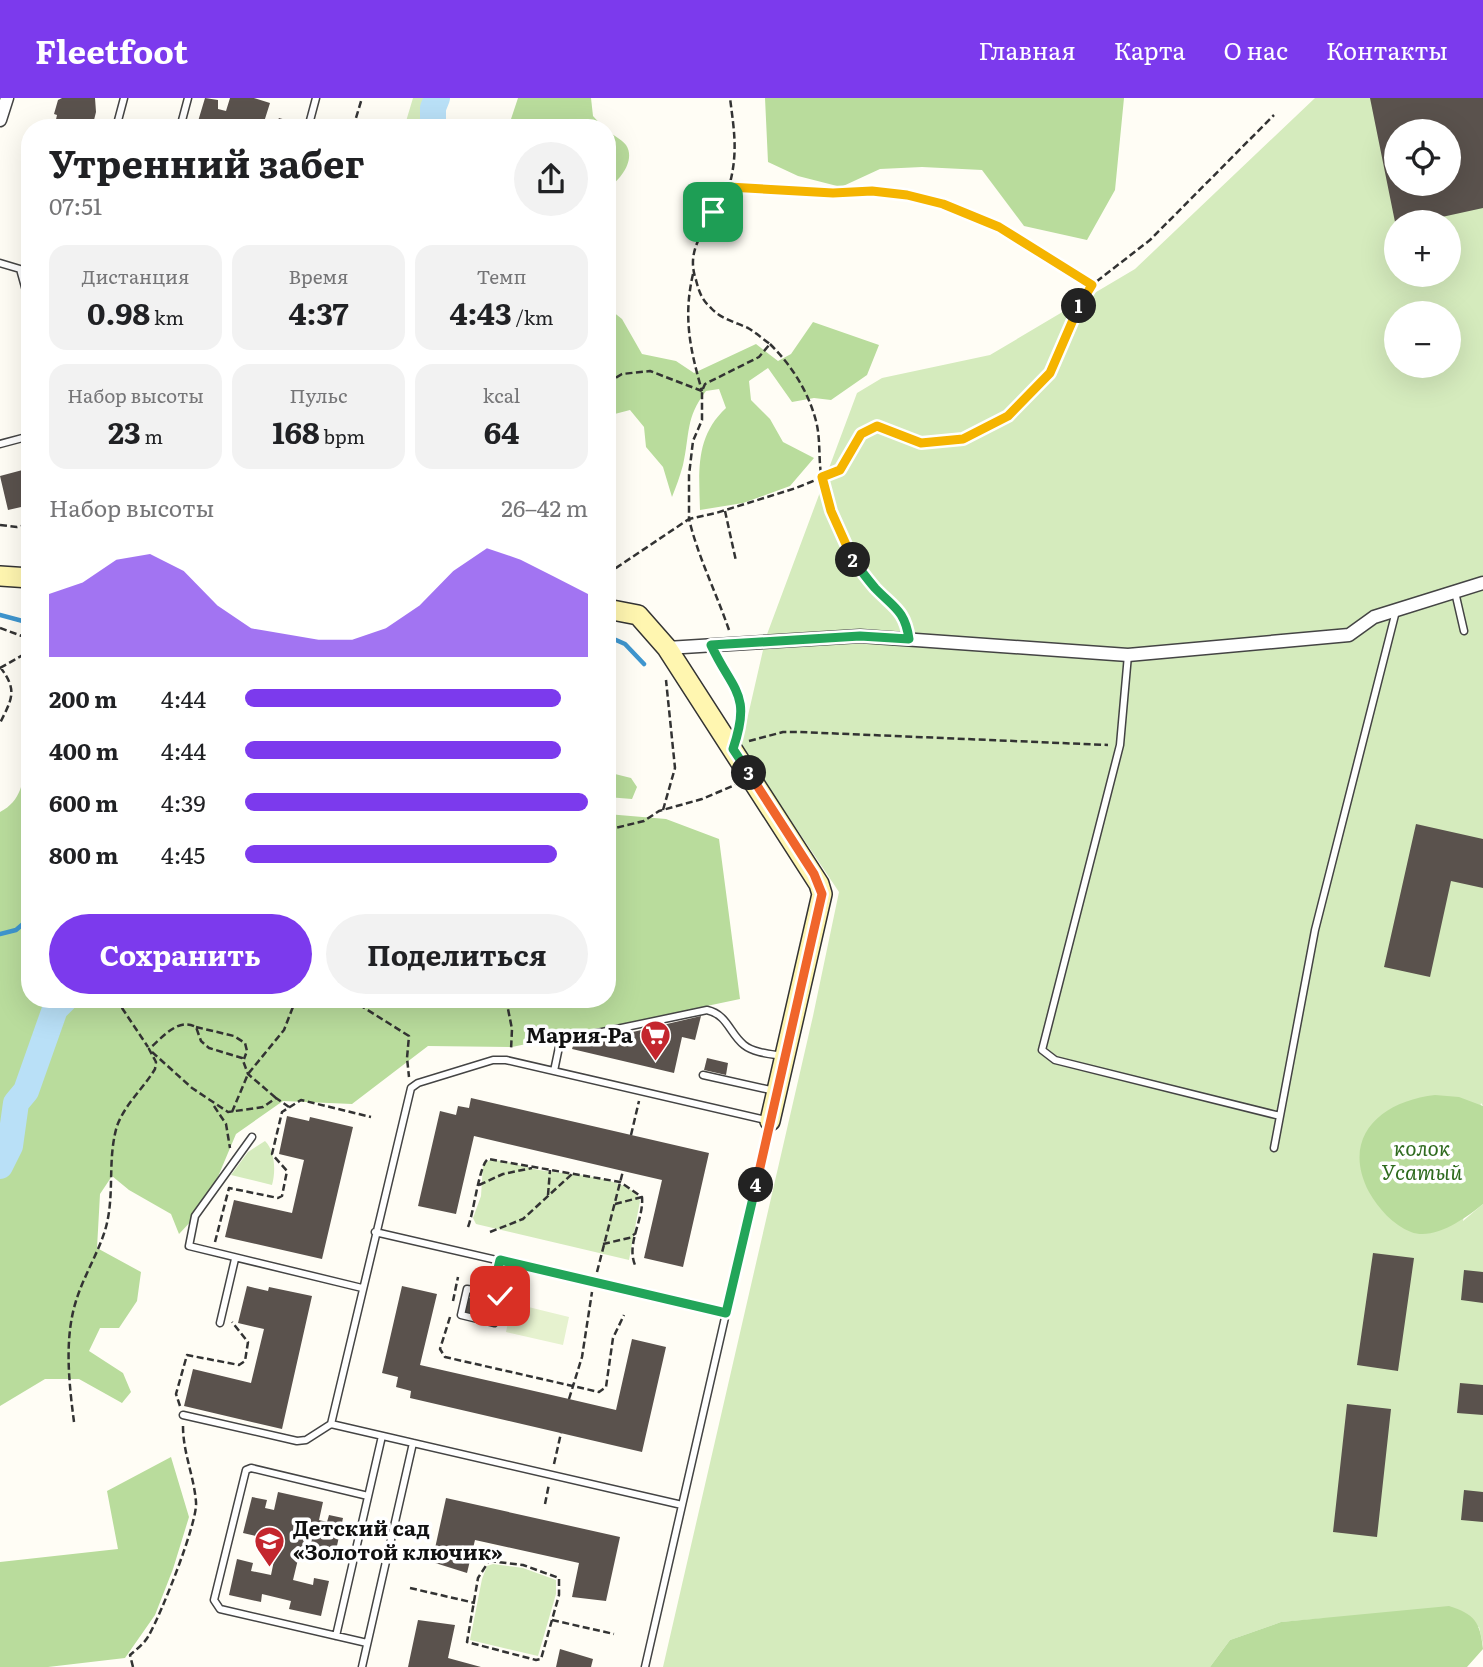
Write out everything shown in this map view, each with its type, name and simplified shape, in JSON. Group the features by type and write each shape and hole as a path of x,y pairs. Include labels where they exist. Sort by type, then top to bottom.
{"street":[{"path":"0,120 6,98"},
{"path":"0,576 21,577"},
{"path":"667,648 860,636 1128,655 1349,635 1374,617 1483,583"},
{"path":"616,610 638,615 667,648 814,874 822,894 771,1121"}],"lane":[{"path":"118,119 124,98"},
{"path":"182,119 188,98"},
{"path":"310,119 316,98"},
{"path":"0,263 20,269 21,273"},
{"path":"0,444 21,438"},
{"path":"1455,590 1464,631"},
{"path":"1274,1148 1315,930 1396,609"},
{"path":"1128,655 1120,745 1042,1049 1055,1060 1280,1116"},
{"path":"554,1071 559,1046 564,1041 698,1010 712,1011 723,1017 738,1038 751,1049 785,1056"},
{"path":"183,1415 296,1441 306,1440 331,1424 411,1088 418,1083 493,1060 509,1060 771,1121 645,1667"},
{"path":"704,1075 777,1092"},
{"path":"252,1138 194,1220 189,1246 212,1254 362,1288"},
{"path":"375,1232 726,1313"},
{"path":"220,1323 235,1259"},
{"path":"492,1293 500,1260"},
{"path":"467,1289 492,1293 501,1298 494,1323 461,1315 467,1289"},
{"path":"331,1424 682,1505"},
{"path":"336,1636 382,1436"},
{"path":"362,1667 413,1443"},
{"path":"367,1643 215,1605 214,1600 243,1474 251,1468 368,1496"}],"path":[{"path":"356,119 362,98"},
{"path":"730,98 737,149 729,187 695,247 692,260 694,274 702,298 712,309 770,344 791,364 816,422 822,477 831,511 853,561 874,587 901,612 909,639"},
{"path":"616,568 689,519 725,510 840,470 861,434 877,426 921,443 963,439 1008,416 1050,373 1072,317 1092,285 1150,240 1274,115"},
{"path":"729,187 833,193 872,191 907,195 943,204 999,227 1092,285"},
{"path":"694,274 686,310 694,363 702,391 702,420 693,441 689,475 689,519 695,545 713,583 733,643"},
{"path":"702,391 711,380 759,357 770,344"},
{"path":"616,378 622,374 650,371 702,391"},
{"path":"725,510 736,561"},
{"path":"0,525 21,526"},
{"path":"0,628 21,636"},
{"path":"711,645 742,703 741,726 733,749"},
{"path":"0,723 11,700 11,682 0,667 21,656"},
{"path":"663,810 675,768 667,674 673,686"},
{"path":"733,749 767,735 800,732 1120,745"},
{"path":"616,828 644,821 663,810 702,799 738,784 732,775"},
{"path":"74,1422 69,1384 68,1333 77,1299 106,1227 111,1196 109,1167 118,1125 125,1109 155,1069 156,1062 122,1008"},
{"path":"232,1112 248,1074 284,1030 293,1008"},
{"path":"364,1008 409,1036 407,1058 411,1088"},
{"path":"507,1008 513,1042 509,1060"},
{"path":"149,1049 179,1025 189,1023 234,1037 245,1043 247,1051 244,1059 248,1074 289,1107"},
{"path":"196,1027 201,1041 209,1048 244,1059"},
{"path":"149,1049 213,1105 226,1124 231,1150 236,1160"},
{"path":"631,1135 641,1091"},
{"path":"213,1105 232,1112 263,1107 276,1098"},
{"path":"212,1254 229,1188 278,1198 282,1196 287,1171 275,1158 272,1149 280,1114 301,1100 371,1117"},
{"path":"468,1227 482,1163 488,1159 620,1182 642,1197"},
{"path":"479,1185 503,1174 534,1168"},
{"path":"548,1197 550,1170"},
{"path":"491,1232 523,1219 574,1173"},
{"path":"615,1204 642,1197"},
{"path":"635,1265 632,1249 642,1197"},
{"path":"603,1244 629,1238 637,1233"},
{"path":"458,1277 453,1309 440,1349 445,1357 470,1363 604,1392 611,1366 613,1338 624,1315"},
{"path":"133,1667 131,1655 148,1638 153,1627 196,1512 183,1438 183,1415 176,1394 187,1355 239,1366 245,1361 248,1342 232,1321"},
{"path":"494,1561 523,1565 559,1577 559,1595 551,1620 544,1654 536,1660 467,1642 478,1578 485,1564 494,1561"},
{"path":"410,1588 475,1603"},
{"path":"551,1620 614,1634"}],"green space":[{"path":"413,98 444,98 440,119 407,119"},
{"path":"518,98 591,98 596,119 511,119"},
{"path":"765,98 1124,98 1115,190 1087,240 1024,226 982,170 922,167 880,169 841,187 798,176 768,162"},
{"path":"1315,98 1483,98 1483,1106 1481,1103 1463,1221 1483,1204 1483,1645 1479,1627 1327,1618 1281,1622 1230,1640 1210,1667 663,1667 813,1016 839,892 741,746 766,637 857,393 882,378 990,355 1135,269"},
{"path":"616,137 629,151 628,163 617,180"},
{"path":"616,314 622,319 642,354 676,361 694,373 756,344 778,361 791,354 813,322 879,345 867,375 831,400 814,398 792,402 768,368 749,381 751,400 770,419 783,442 814,458 790,486 743,503 700,510 700,468 704,443 716,419 726,408 719,389 706,391 695,410 689,427 683,465 672,497 663,467 646,447 644,427 630,410 616,414"},
{"path":"616,774 631,778 637,787 632,799 616,798"},
{"path":"21,787 21,1008 616,1008 616,815 666,819 719,839 740,999 512,1047 428,1046 352,1104 283,1101 236,1134 217,1179 194,1218 179,1234 171,1214 129,1190 112,1176 100,1194 97,1248 141,1272 137,1301 119,1328 100,1328 89,1351 123,1373 131,1392 122,1403 79,1379 45,1379 0,1406 0,812 14,801"},
{"name":"колок Усатый","path":"1435,1095 1459,1097 1483,1106 1483,1204 1449,1227 1420,1234 1398,1225 1377,1204 1361,1172 1360,1154 1363,1138 1371,1125 1383,1114 1398,1105"},
{"path":"265,1141 274,1162 272,1185 231,1175 248,1152"},
{"path":"490,1160 611,1181 635,1193 640,1201 629,1260 476,1224 473,1218 481,1196 483,1165"},
{"path":"512,1303 569,1317 563,1345 506,1332"},
{"path":"171,1457 189,1517 155,1615 125,1658 48,1667 0,1667 0,1562 118,1549 107,1491"},
{"path":"493,1564 523,1568 556,1580 556,1594 538,1656 470,1640 482,1579 487,1566"},
{"path":"1449,1606 1464,1612 1478,1625 1483,1649 1467,1667 1210,1667 1230,1640 1281,1622"}],"building":[{"path":"95,98 94,119 56,119 57,115 54,114 58,100"},
{"path":"205,98 218,100 218,109 226,111 230,98 254,98 270,103 265,119 199,119"},
{"path":"1370,98 1483,98 1483,208 1461,213 1461,210 1393,210 1390,196 1461,196 1461,119 1384,119 1384,167"},
{"path":"21,470 21,507 8,510 0,476"},
{"path":"1416,824 1483,839 1483,888 1451,881 1430,977 1384,967"},
{"path":"701,1016 695,1040 682,1037 674,1073 572,1049 573,1046"},
{"path":"707,1058 728,1063 726,1075 704,1070"},
{"path":"471,1098 709,1153 683,1267 644,1258 662,1180 474,1136 456,1214 418,1206 440,1111 456,1115 458,1106 469,1108"},
{"path":"287,1116 309,1121 310,1117 353,1127 322,1259 225,1237 234,1200 292,1213 304,1160 279,1154"},
{"path":"1373,1253 1414,1258 1398,1371 1357,1365"},
{"path":"1464,1270 1483,1272 1483,1303 1461,1300"},
{"path":"247,1286 268,1291 269,1287 312,1296 282,1429 184,1406 193,1369 251,1383 264,1329 238,1323"},
{"path":"402,1286 437,1294 420,1365 616,1410 632,1339 666,1347 642,1452 410,1398 411,1391 396,1387 398,1377 382,1373"},
{"path":"469,1298 493,1303 489,1320 465,1314"},
{"path":"1460,1383 1483,1385 1483,1415 1457,1413"},
{"path":"1347,1404 1391,1409 1377,1537 1333,1532"},
{"path":"1464,1490 1483,1492 1483,1522 1461,1520"},
{"path":"278,1492 323,1502 319,1520 327,1522 329,1515 343,1518 335,1555 301,1547 293,1580 313,1585 314,1578 329,1581 321,1616 289,1609 291,1601 262,1594 261,1602 229,1595 237,1559 253,1563 251,1571 271,1575 278,1541 243,1533 252,1497 267,1500 265,1508 274,1510"},
{"path":"446,1498 620,1537 606,1601 572,1597 579,1563 475,1540 467,1573 432,1562"},
{"path":"418,1620 455,1625 448,1658 481,1667 408,1667"},
{"path":"560,1649 593,1659 591,1667 556,1667"}],"waterway":[{"path":"433,119 437,98"},
{"path":"0,615 21,621"},
{"path":"616,640 625,644 644,664"},
{"path":"0,934 16,930 21,926"},
{"path":"0,1166 10,1146 16,1103 26,1091 56,1008"}],"place":[{"name":"Мария-Ра","path":"656,1063"},
{"name":"Детский сад «Золотой ключик»","path":"270,1568"}],"route":[{"path":"500,1296 492,1293 500,1260 726,1313 822,894 814,874 733,749 741,726 742,703 711,645 860,636 909,639 901,612 874,587 853,561 831,511 822,477 840,470 861,434 877,426 921,443 963,439 1008,416 1050,373 1072,317 1092,285 999,227 943,204 907,195 872,191 833,193 729,187 713,212"}]}
